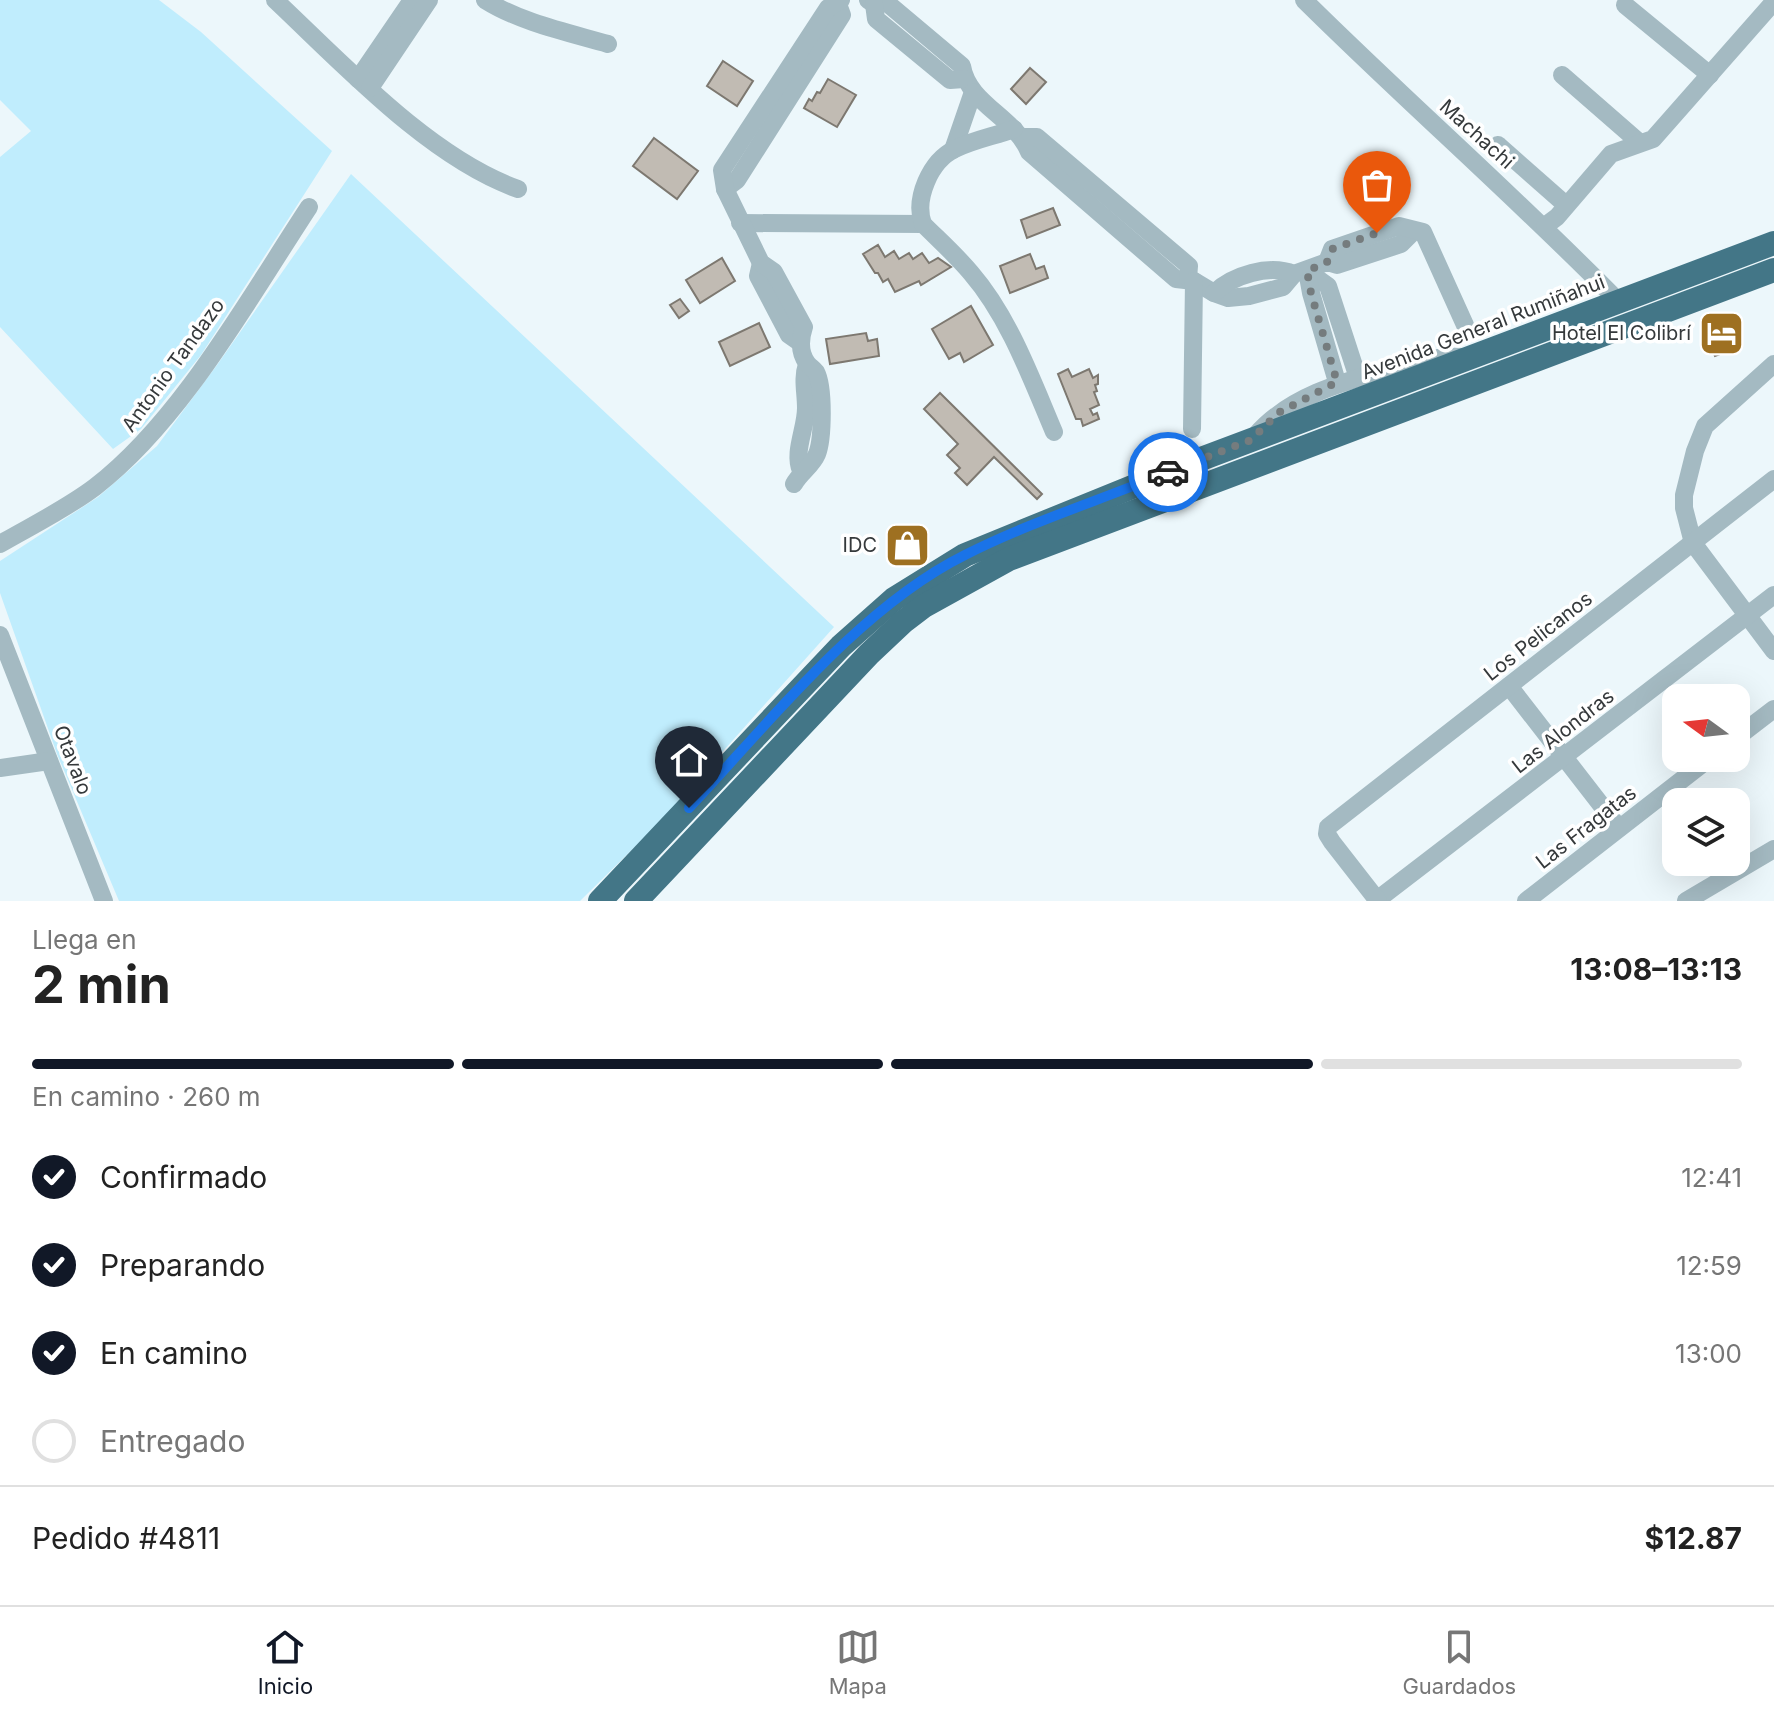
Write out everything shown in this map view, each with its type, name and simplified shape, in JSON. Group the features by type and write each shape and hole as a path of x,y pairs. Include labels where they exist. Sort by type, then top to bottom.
{"highway":[{"name":"Avenida General Rumiñahui","path":"600,901 841,646 894,599 965,555 1251,440 1774,243"},
{"path":"636,901 869,654 924,606 977,574 1020,554 1774,270"}],"street":[{"path":"275,0 434,143 492,180 518,189"},
{"path":"364,83 412,0"},
{"path":"364,83 429,0"},
{"path":"485,0 503,11 608,44"},
{"name":"Machachi","path":"1304,0 1387,83 1545,226 1619,302"},
{"path":"797,478 806,410 803,376 807,364 799,342 804,327 774,272 761,263 725,189 737,180 842,15 840,2"},
{"path":"871,2 876,19 950,80 969,85 1019,133 1029,152 1176,279 1191,280 1228,298 1249,296 1283,287 1301,272 1327,262 1332,249 1399,226 1425,235 1465,325"},
{"path":"1545,226 1557,217 1611,154 1653,139 1771,3"},
{"path":"1625,5 1710,75"},
{"path":"1562,75 1640,143"},
{"path":"953,150 969,85"},
{"path":"1019,133 953,150 927,179 920,215 923,224 972,274 1000,316 1054,432"},
{"path":"1498,145 1566,205"},
{"name":"Antonio Tandazo","path":"0,544 93,489 145,443 205,364 309,207"},
{"path":"740,223 923,224"},
{"path":"1301,272 1328,286 1358,378"},
{"path":"1301,272 1311,293 1337,382"},
{"path":"1191,280 1192,429"},
{"path":"1251,440 1278,413 1337,382 1434,357 1468,358"},
{"path":"1774,364 1705,426 1684,495 1693,543 1774,651"},
{"name":"Los Pelicanos","path":"1378,900 1332,842 1327,834 1328,827 1774,479"},
{"name":"Las Alondras","path":"1378,900 1774,595"},
{"name":"Otavalo","path":"0,635 104,901"},
{"path":"1509,686 1619,828"},
{"path":"1750,727 1774,709"},
{"path":"0,768 49,761"},
{"name":"Las Fragatas","path":"1526,901 1692,772"},
{"path":"1686,901 1774,849"}],"shaded area":[{"path":"0,0 159,0 201,32 332,151 201,355 141,429 113,449 0,327 0,157 31,131 0,100"},
{"path":"351,174 834,627 658,824 580,901 119,901 57,754 0,593 0,561 98,497 157,446"}],"building":[{"path":"723,61 753,81 737,106 707,86"},
{"path":"1030,68 1046,82 1026,104 1011,89"},
{"path":"828,79 856,95 837,127 804,108 809,99 812,101 817,92 820,93"},
{"path":"654,138 698,171 677,199 633,166"},
{"path":"1053,208 1060,225 1027,238 1021,220"},
{"path":"878,245 885,257 894,251 899,259 909,253 913,259 922,253 929,263 938,258 951,267 921,285 919,281 895,292 888,279 883,282 875,273 863,254"},
{"path":"1030,254 1036,269 1044,266 1048,278 1010,293 1000,266"},
{"path":"722,258 735,281 700,303 686,280"},
{"path":"680,299 689,311 679,318 670,305"},
{"path":"971,306 993,345 964,362 960,353 949,359 932,329"},
{"name":"Hotel El Colibrí","path":"1732,316 1741,339 1728,344 1731,350 1715,356 1704,328"},
{"path":"759,323 770,347 730,366 719,342"},
{"path":"866,333 868,341 877,339 879,356 830,364 826,339"},
{"path":"1068,369 1072,377 1089,369 1093,378 1098,375 1097,391 1094,392 1099,405 1090,409 1093,415 1097,413 1099,419 1083,426 1081,419 1076,419 1058,374"},
{"path":"940,393 1042,494 1037,499 994,457 967,485 955,473 960,468 947,455 958,444 924,409"},
{"name":"IDC","path":"909,536 917,544 907,554 899,545"}],"way so far":[{"path":"1168,472 1251,440 1278,413 1337,382 1307,271 1327,262 1332,249 1377,233"}],"place":[{"name":"Hotel El Colibrí","path":"1722,333"},
{"name":"IDC","path":"908,545"}],"route":[{"path":"689,808 841,646 894,599 965,555 1168,472"}]}
